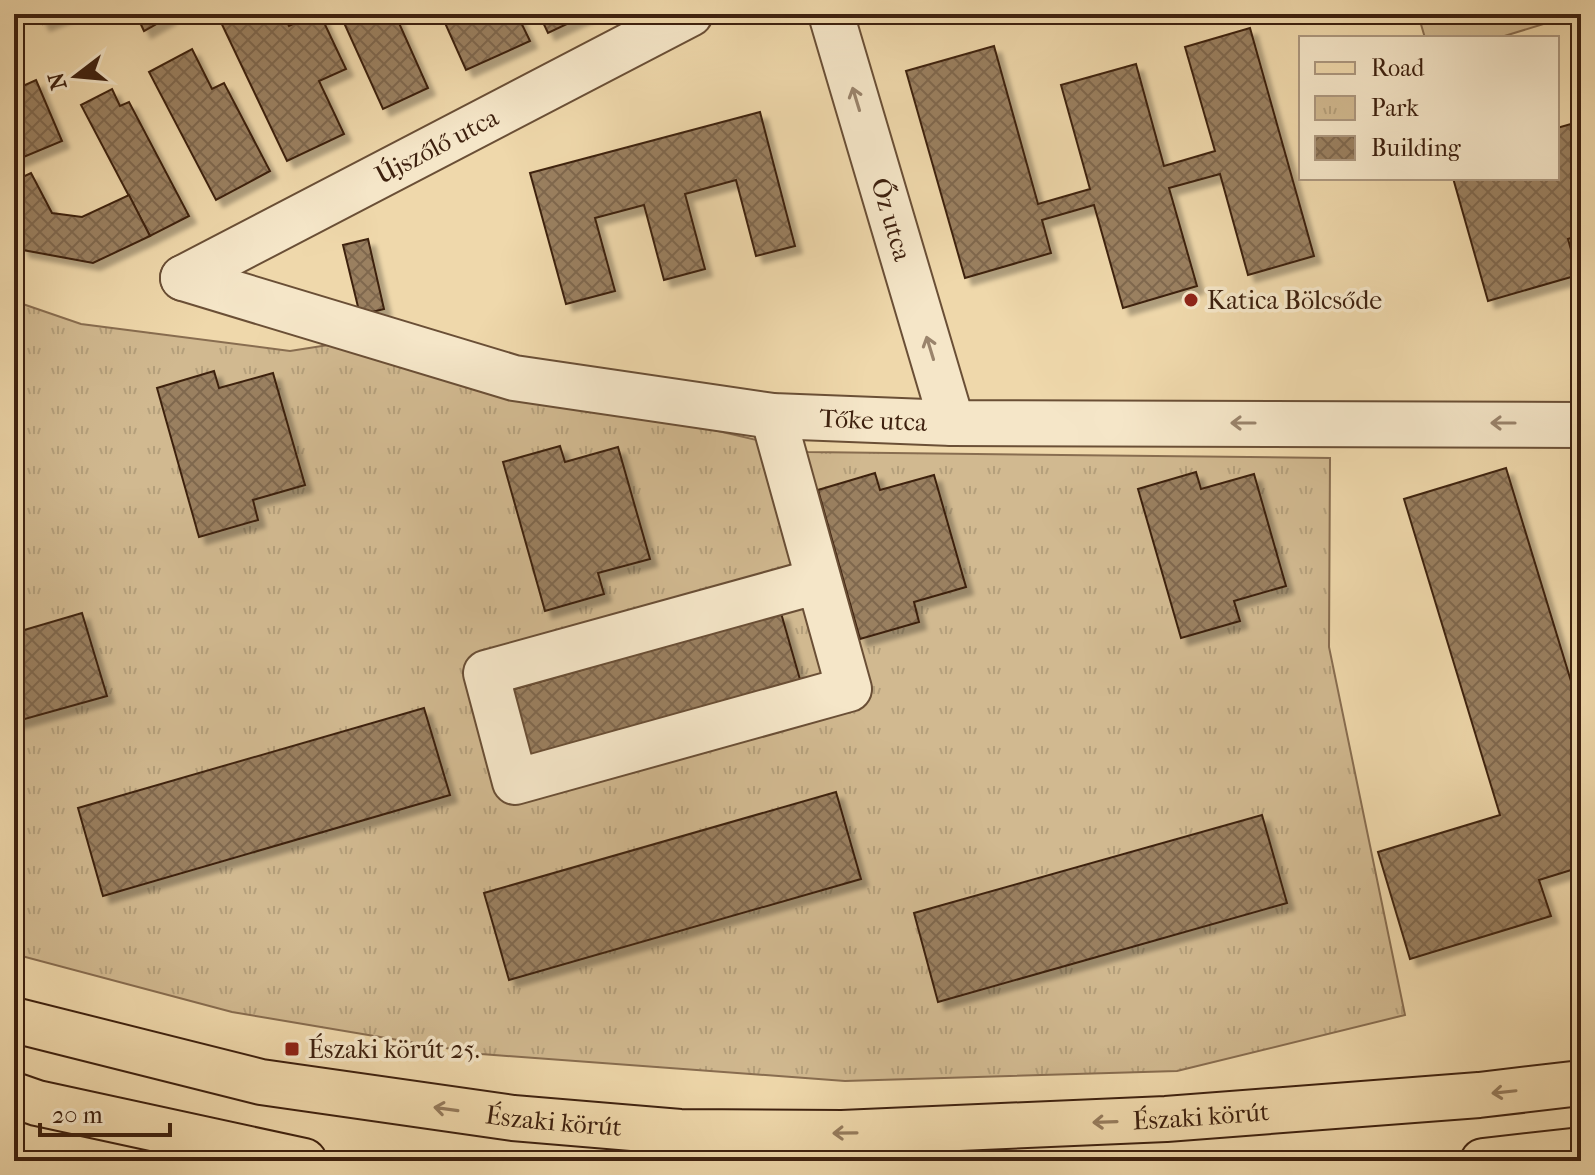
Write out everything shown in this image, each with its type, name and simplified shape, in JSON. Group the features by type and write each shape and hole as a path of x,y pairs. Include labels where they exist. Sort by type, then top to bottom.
{"main road":[{"name":"Északi körút","path":"14,1020 261,1082 513,1118 680,1132 842,1133 1166,1119 1479,1095 1581,1083"},
{"path":"14,1095 37,1103 289,1160"},
{"path":"1483,1161 1581,1150"}],"street":[{"name":"Újszőlő utca","path":"183,278 690,14"},
{"name":"Őz utca","path":"831,14 952,423"},
{"name":"Tőke utca","path":"183,278 514,378 773,416 952,423 1581,425"},
{"path":"773,416 849,689 515,782 486,673 818,581"}],"green space":[{"path":"1418,14 1562,14 1563,18 1504,36 1424,36"},
{"path":"14,301 81,324 290,351 341,343 808,452 1330,458 1329,647 1405,1015 1177,1071 845,1081 481,1054 232,1012 14,954"}],"building":[{"path":"38,14 67,14 43,24"},
{"path":"136,14 167,14 169,17 144,31"},
{"path":"217,14 283,14 289,26 320,14 346,69 319,81 344,134 287,161"},
{"path":"340,14 371,14 375,22 395,14 428,88 383,109"},
{"path":"441,14 517,14 530,41 466,70"},
{"path":"539,14 588,14 548,33"},
{"path":"1250,28 1314,256 1248,275 1220,174 1169,188 1197,286 1123,308 1094,205 1042,220 1051,253 965,278 906,71 994,46 1038,204 1090,189 1061,85 1136,64 1164,166 1215,151 1185,47"},
{"path":"192,49 212,89 224,83 270,171 216,200 149,72"},
{"path":"36,80 62,141 14,161 14,90"},
{"path":"112,89 120,106 129,102 189,216 150,236 81,105"},
{"path":"760,112 795,246 756,256 736,180 685,194 705,269 664,280 644,205 595,218 615,291 566,304 530,173"},
{"path":"1581,121 1581,235 1568,239 1578,275 1488,301 1454,180 1559,180 1559,127"},
{"path":"31,173 52,213 82,217 129,195 150,236 93,263 23,250 14,232 14,181"},
{"path":"368,239 384,309 360,315 343,245"},
{"path":"214,371 219,388 273,373 305,485 253,500 258,520 199,537 157,388"},
{"path":"560,446 565,462 618,447 650,559 598,573 604,594 545,611 503,462"},
{"path":"1506,468 1581,714 1581,825 1577,826 1581,839 1581,867 1539,880 1551,916 1410,959 1378,852 1500,815 1404,499"},
{"path":"1196,472 1201,489 1254,474 1286,586 1234,601 1240,621 1181,638 1138,489"},
{"path":"875,473 880,490 934,475 966,587 914,602 919,622 860,639 818,490"},
{"path":"82,613 107,696 14,722 14,633"},
{"path":"781,613 801,683 531,760 511,690"},
{"path":"424,708 450,795 103,896 78,808"},
{"path":"836,792 861,879 509,980 484,893"},
{"path":"1262,815 1287,903 938,1002 914,913"}],"place":[{"name":"Katica Bölcsőde","path":"1191,300"},
{"name":"Északi körút 25.","path":"292,1049"}]}
